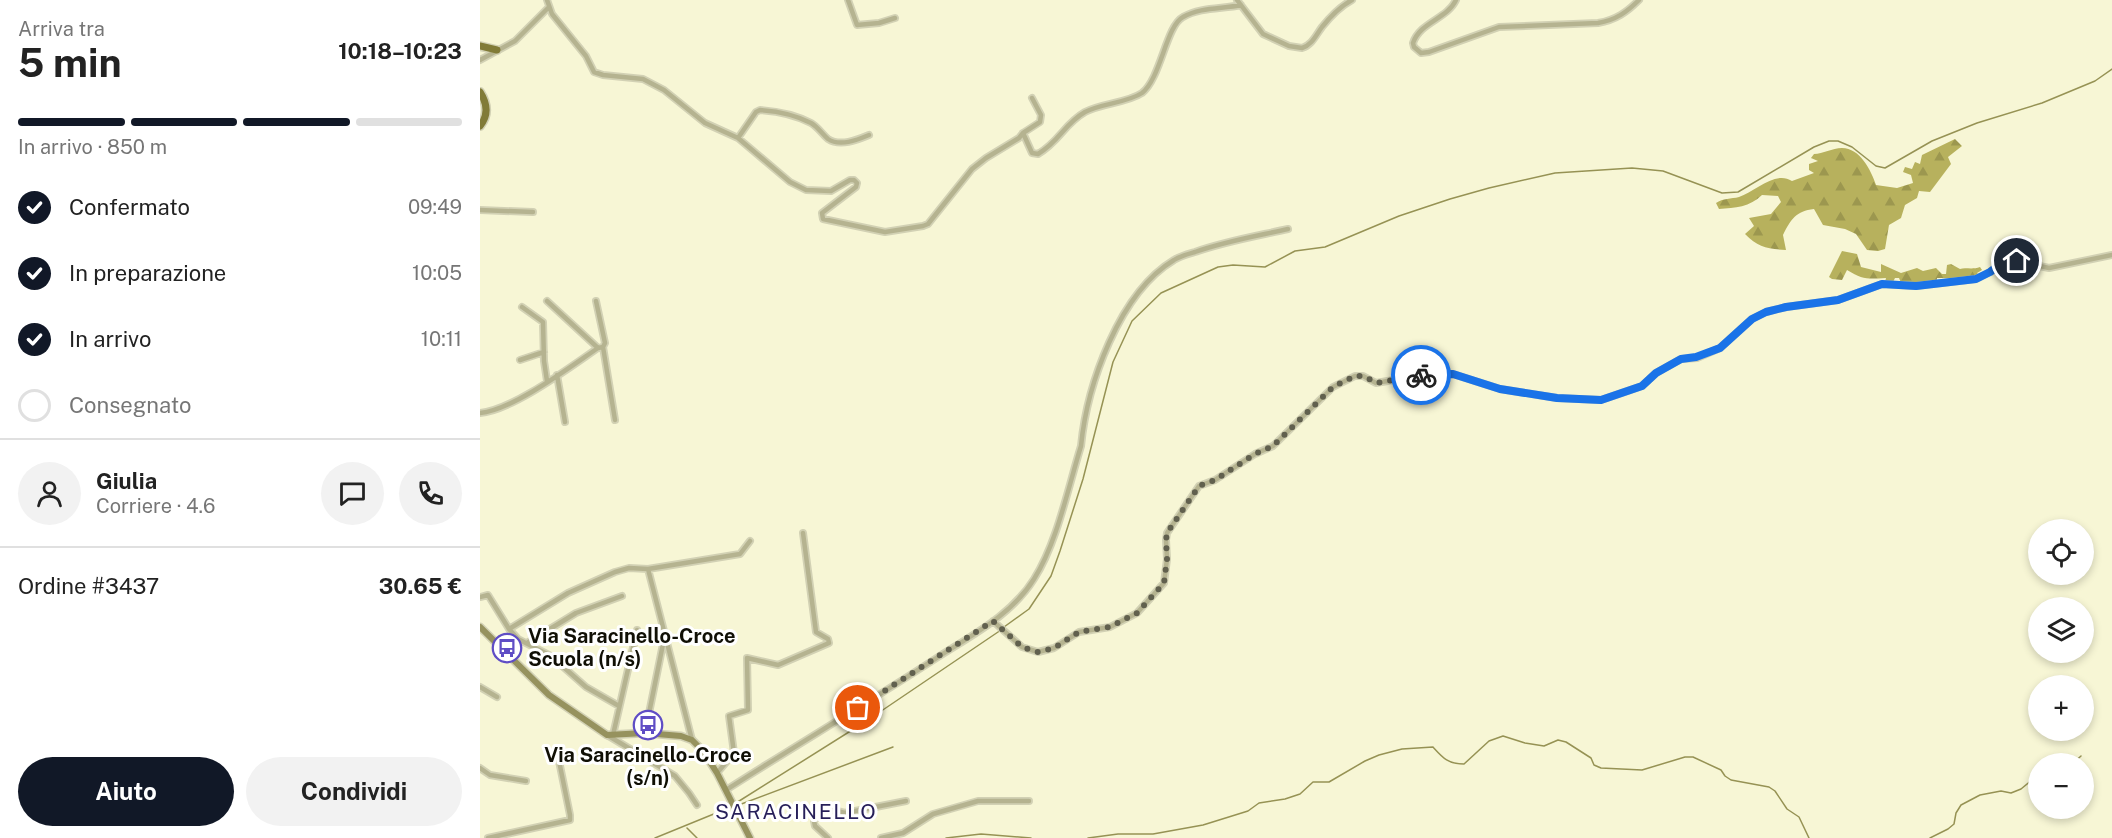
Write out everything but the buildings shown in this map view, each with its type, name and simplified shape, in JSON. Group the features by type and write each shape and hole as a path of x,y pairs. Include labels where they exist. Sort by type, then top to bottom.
{"main road":[{"path":"480,46 497,50"},
{"path":"480,92 486,106 486,114 480,126"}],"street":[{"path":"547,0 552,14 586,56 594,72 644,79 670,95 705,123 738,138 790,182 806,190 831,191 854,180 857,183 856,187 822,213 823,219 885,232 928,224 972,169 1040,122 1041,119 1032,98"},
{"path":"848,0 857,25 879,23 894,18"},
{"path":"1237,0 1263,34 1289,46 1302,48 1311,43 1323,25 1352,0"},
{"path":"1456,0 1450,8 1418,33 1413,43 1416,50 1425,53 1499,27 1610,21 1627,12 1639,0"},
{"path":"1023,133 1032,153 1038,154 1056,142 1067,126 1094,107 1142,92 1159,66 1176,24 1183,16 1199,11 1241,5"},
{"path":"480,60 515,42 549,7"},
{"path":"738,138 756,112 760,110 806,120 835,142 849,142 869,135"},
{"path":"480,210 533,212"},
{"path":"727,792 898,684 993,621 1018,600 1046,559 1081,446 1083,430 1106,348 1114,331 1141,290 1155,273 1176,259 1251,236 1288,229"},
{"path":"993,621 1022,647 1038,652 1054,648 1079,632 1110,627 1137,613 1164,583 1167,533 1199,486 1215,480 1255,454 1273,446 1333,387 1355,376 1363,376 1377,383 1428,374 1453,374 1500,389 1557,398 1601,400 1642,386 1656,373 1681,359 1696,357 1720,348 1752,319 1766,312 1838,300 1882,284 1916,286 1976,279 2006,260 2049,268 2112,255"},
{"path":"547,301 600,347 615,420"},
{"path":"480,413 488,412 529,394 605,343 596,301"},
{"path":"522,307 543,322 547,381"},
{"path":"520,360 544,352"},
{"path":"557,375 565,422"},
{"path":"717,774 734,753 729,716 748,710 747,658 778,665 829,644 828,639 816,632 803,533"},
{"path":"509,629 568,593 615,572 628,568 648,569 740,554 750,541"},
{"path":"648,569 693,740 717,774 750,838"},
{"path":"480,597 489,595 509,629 523,642 551,656 586,687 619,706"},
{"path":"527,643 576,613 622,596"},
{"path":"480,627 549,695 675,776 697,805"},
{"path":"610,735 637,630"},
{"path":"645,733 663,645 667,641"},
{"path":"480,687 497,697"},
{"path":"610,735 645,733 681,736 693,740"},
{"path":"488,838 570,820 558,756"},
{"path":"480,768 490,776 526,781"},
{"path":"828,838 815,826 814,821 825,808 845,813 906,801"},
{"path":"881,838 903,833 933,814 978,801 1029,801"}],"green space":[{"path":"1955,139 1962,146 1948,157 1951,164 1930,192 1919,191 1917,198 1905,205 1901,218 1889,225 1885,249 1878,251 1867,250 1856,234 1845,229 1823,225 1814,209 1798,214 1789,224 1783,235 1786,250 1773,249 1754,242 1745,234 1754,226 1749,218 1771,214 1781,202 1778,196 1762,195 1747,204 1731,208 1719,209 1716,203 1724,199 1739,197 1772,180 1785,178 1792,181 1814,173 1809,170 1809,164 1818,161 1811,158 1814,154 1838,148 1848,149 1859,156 1868,167 1876,185 1897,188 1913,183 1911,175 1903,172 1905,167 1912,169 1915,162 1920,164 1922,155"},
{"path":"1842,251 1857,254 1861,267 1881,272 1881,264 1901,273 1917,268 1923,271 1936,268 1942,274 1946,274 1947,265 1951,264 1960,269 1980,267 1982,270 1977,273 1979,275 1963,278 1937,278 1937,281 1913,284 1901,283 1899,278 1895,278 1893,282 1885,282 1886,278 1866,278 1847,270 1842,280 1832,279 1829,277"}],"waterway":[{"path":"1004,627 1029,609 1051,576 1083,479 1113,362 1132,321 1161,293 1218,267 1233,265 1265,267 1295,251 1325,247 1399,216 1450,199 1555,173 1632,168 1663,171 1722,193 1738,192 1814,147 1829,141 1838,141 1852,147 1876,166 1885,168 1932,141 1977,123 2042,103 2095,81 2112,69"},
{"path":"736,803 868,720 1001,630"},
{"path":"1088,838 1118,834 1153,834 1203,825 1248,811 1259,803 1300,794 1313,782 1329,782 1365,761 1402,749 1433,747 1446,760 1464,764 1489,741 1503,736 1544,746 1558,740 1566,742 1591,758 1594,765 1601,768 1642,770 1685,757 1693,757 1721,770 1731,780 1769,787 1775,791 1787,809 1799,817 1809,838"},
{"path":"736,806 893,747"},
{"path":"1930,838 1954,824 1956,813 1961,805 1980,795 2001,791 2011,793 2028,783"},
{"path":"726,809 732,806"},
{"path":"655,838 726,809"},
{"path":"687,828 697,838"},
{"path":"946,838 981,834 1031,838"}],"way so far":[{"path":"858,708 993,621 1022,647 1038,652 1061,645 1069,637 1079,632 1110,627 1137,613 1164,583 1167,533 1199,486 1215,480 1255,454 1273,446 1323,396 1347,379 1363,376 1377,383 1421,375"}],"place":[{"name":"Via Saracinello-Croce Scuola (n/s)","path":"507,648"},
{"name":"Via Saracinello-Croce (s/n)","path":"648,725"}],"district":[{"name":"SARACINELLO","path":"796,811"}],"route":[{"path":"1421,375 1453,374 1500,389 1557,398 1601,400 1642,386 1656,373 1681,359 1696,357 1720,348 1752,319 1766,312 1838,300 1882,284 1916,286 1976,279 2006,260 2017,261"}]}
